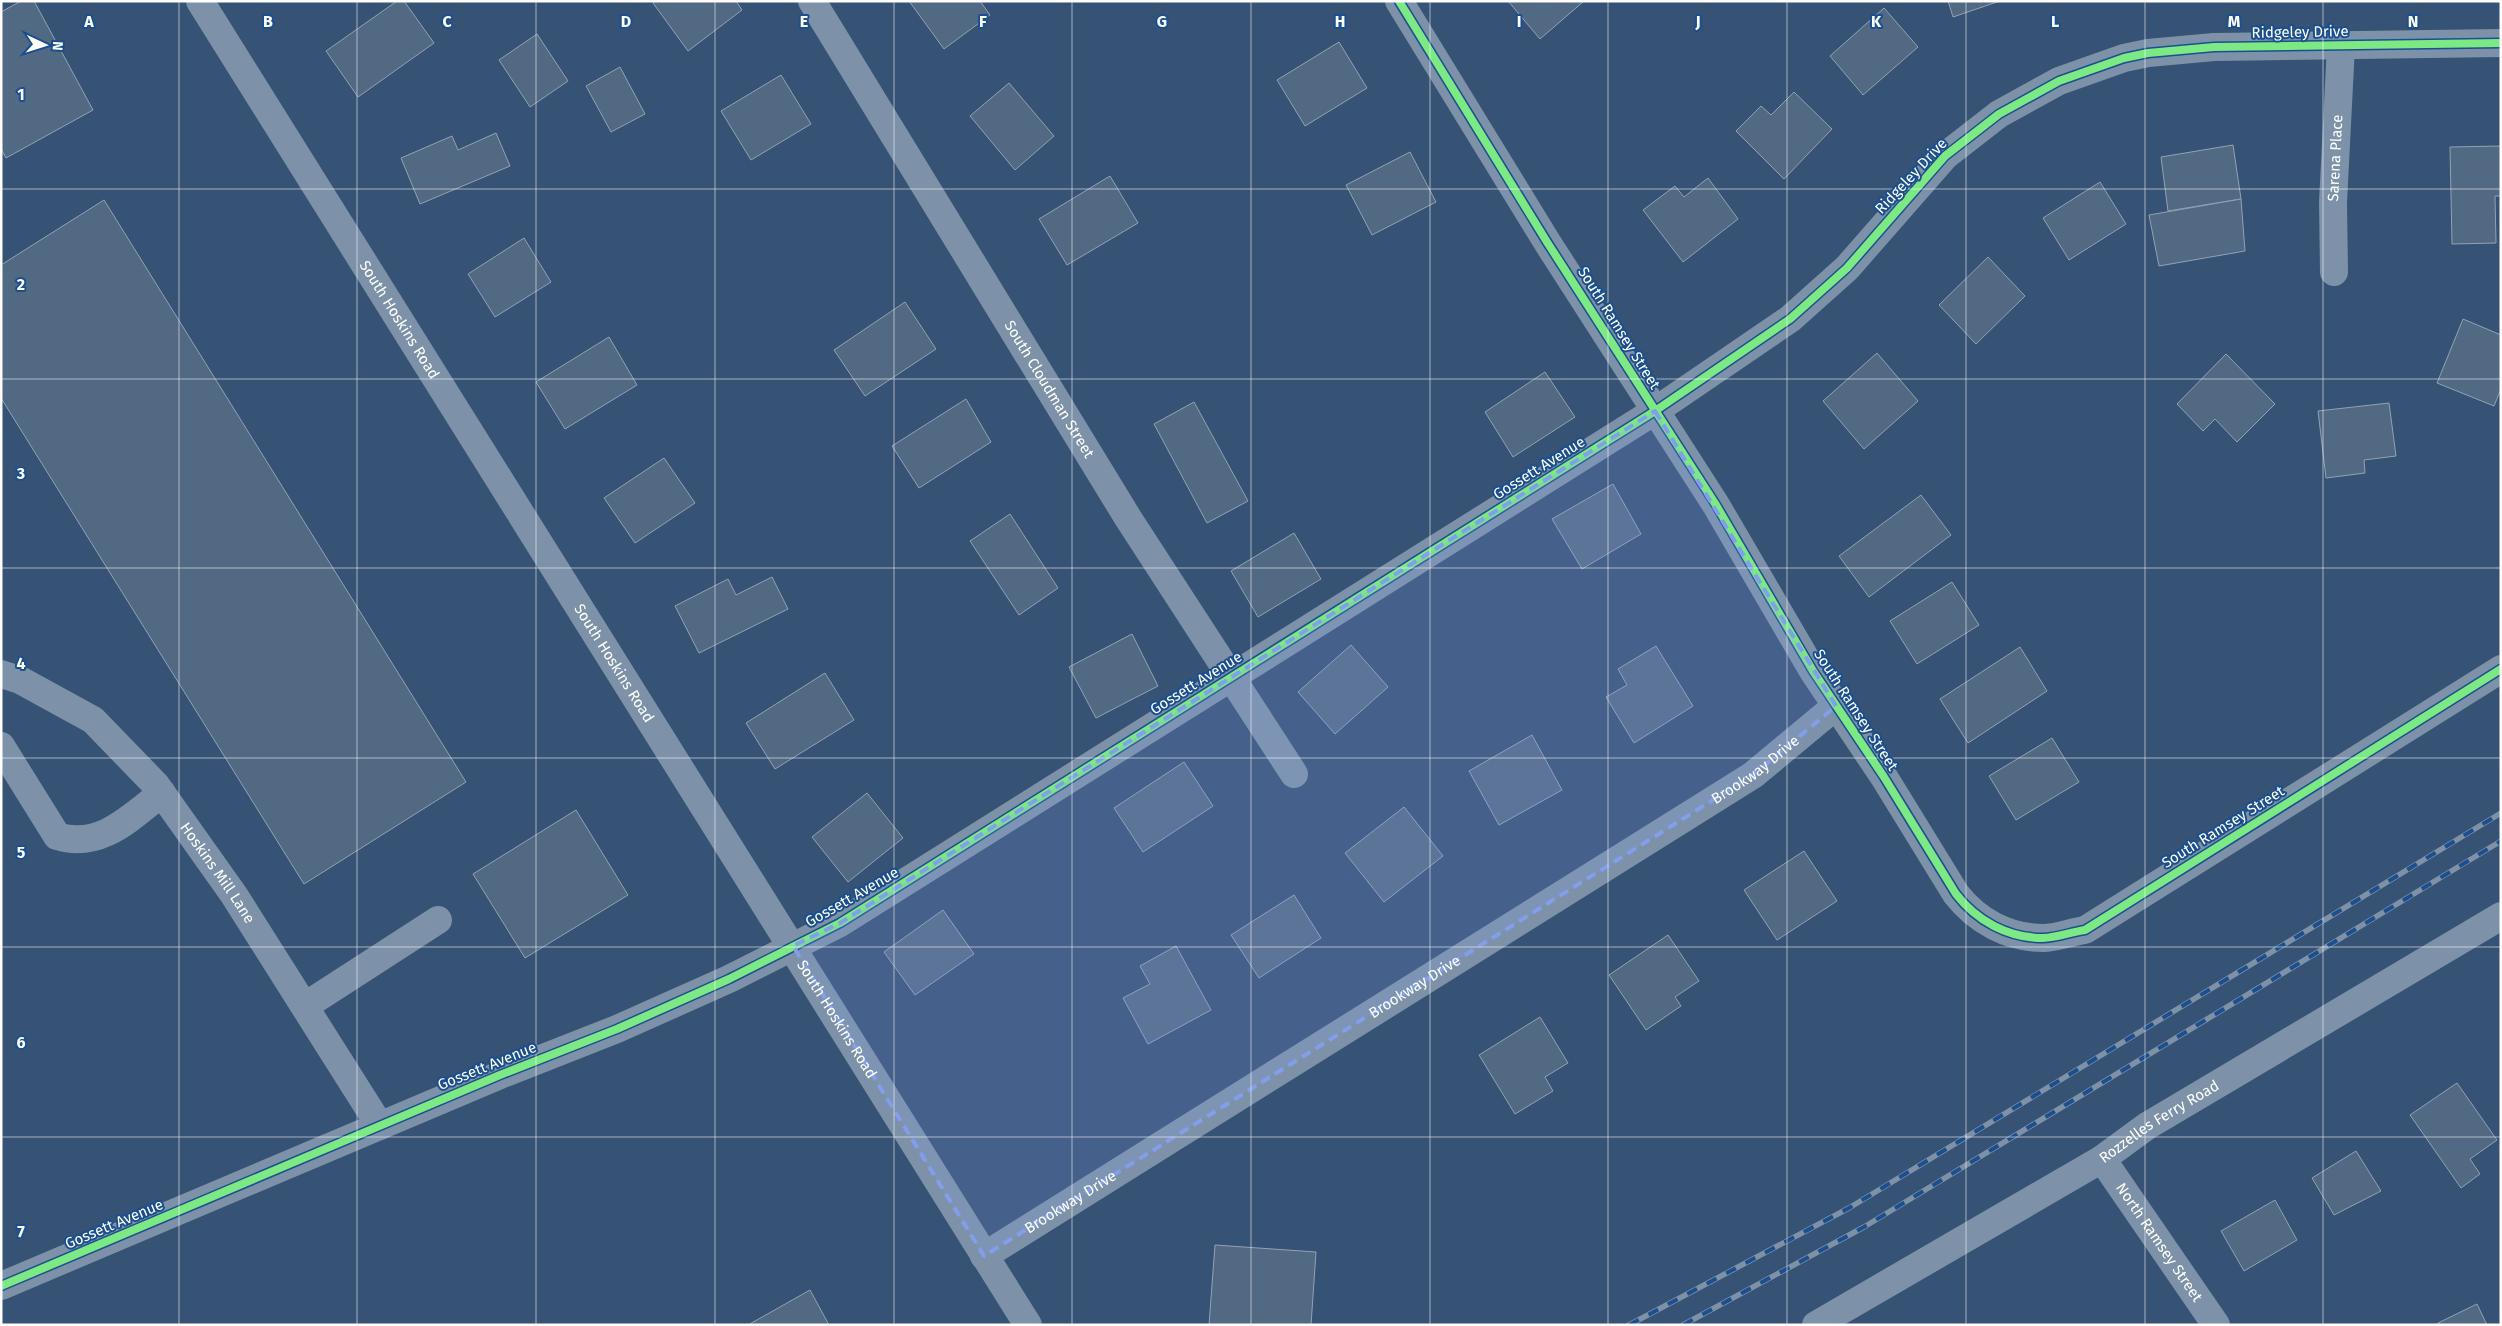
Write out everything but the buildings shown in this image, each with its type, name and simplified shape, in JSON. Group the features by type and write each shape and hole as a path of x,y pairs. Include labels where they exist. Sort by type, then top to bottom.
{"street":[{"name":"South Hoskins Road","path":"200,1 793,946 1028,1325"},
{"name":"South Cloudman Street","path":"812,1 1128,518 1294,774"},
{"name":"South Ramsey Street","path":"1399,1 1655,411 1716,505 1813,671 1967,908 1980,919 2010,934 2044,938 2085,930 2501,669"},
{"name":"Ridgeley Drive","path":"1655,411 1797,313 1848,268 1945,156 1999,114 2059,81 2124,58 2148,53 2214,47 2501,43"},
{"name":"Sarena Place","path":"2334,272 2334,202 2340,46"},
{"name":"Gossett Avenue","path":"1,1286 380,1126 617,1029 729,979 848,918 1655,411"},
{"name":"Hoskins Mill Lane","path":"1,674 20,680 93,720 162,792 234,894 380,1126"},
{"name":"Brookway Drive","path":"984,1256 1753,775 1836,706"},
{"path":"1,746 57,836 73,841 92,838 115,829 162,792"},
{"name":"Rozzelles Ferry Road","path":"1816,1325 2102,1159 2147,1126 2501,916"},
{"path":"305,1006 438,920"},
{"name":"North Ramsey Street","path":"2102,1159 2216,1325"}],"highlighted area":[{"path":"1655,411 1836,706 1753,775 984,1256 793,946 840,923"}],"railway":[{"path":"1629,1325 1849,1208 2501,813"},
{"path":"1683,1325 1864,1227 2501,841"}],"cycle path":[{"path":"1399,1 1547,242 1716,505 1813,671 1884,777 1956,894 1964,904 1984,920 2006,931 2030,937 2048,938 2085,930 2501,669"},
{"path":"1,1286 500,1075 617,1029 729,979 840,923 1655,411 1790,319 1847,268 1945,156 1999,114 2059,81 2124,58 2148,53 2214,47 2501,43"}]}
